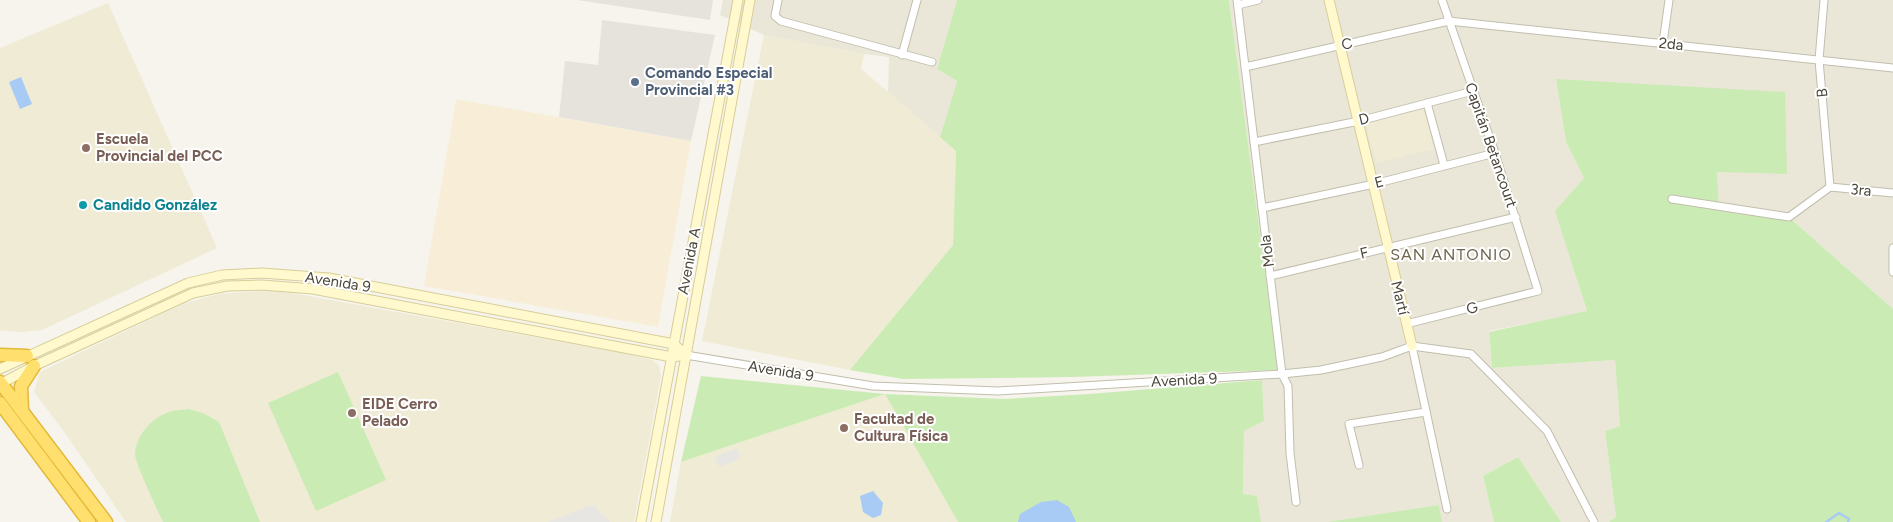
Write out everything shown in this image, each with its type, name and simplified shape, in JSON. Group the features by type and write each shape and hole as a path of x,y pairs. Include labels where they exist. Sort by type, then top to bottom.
{"highway":[{"path":"0,355 30,361 21,386 22,412"},
{"path":"0,383 106,522"},
{"path":"0,403 89,522"}],"street":[{"name":"Avenida A","path":"641,522 738,0"},
{"name":"Avenida A","path":"656,522 750,0"},
{"path":"778,0 775,16 781,21 932,62"},
{"path":"902,55 917,0"},
{"path":"1238,2 1258,0"},
{"name":"Martí","path":"1330,0 1412,346 1448,509"},
{"name":"Capitán Betancourt","path":"1442,0 1495,153 1538,291"},
{"path":"1663,43 1669,0"},
{"name":"B","path":"1824,0 1818,60 1830,187"},
{"name":"Mola","path":"1238,2 1282,374 1288,386 1290,453 1296,502"},
{"name":"C","path":"1245,67 1450,21"},
{"name":"2da","path":"1450,21 1893,68"},
{"name":"D","path":"1254,142 1359,121 1473,91"},
{"path":"1427,104 1444,165"},
{"name":"E","path":"1262,208 1374,184 1495,153"},
{"path":"1672,199 1789,217 1830,187"},
{"name":"3ra","path":"1830,187 1893,193"},
{"name":"F","path":"1270,276 1516,217"},
{"path":"1892,272 1893,248"},
{"name":"Avenida 9","path":"0,383 30,361 146,302 188,283 222,275 262,272 329,278 674,344"},
{"name":"Avenida 9","path":"0,369 30,361 151,313 193,293 227,286 262,285 313,290 672,358 686,355 873,386 998,391 1282,374 1330,368 1382,357 1412,346 1471,354 1547,431 1594,522"},
{"name":"G","path":"1406,324 1538,291"},
{"path":"408,308 411,294"},
{"path":"146,302 151,313"},
{"path":"674,344 686,355"},
{"path":"1359,465 1349,424 1426,412"},
{"path":"644,506 660,498"}],"shaded area":[{"path":"577,0 713,0 710,20"},
{"path":"723,0 957,0 937,69 957,81 940,137 888,92 889,57 764,35 720,15"},
{"path":"1229,0 1893,0 1893,309 1792,220 1719,208 1717,172 1556,79 1566,142 1584,178 1556,211 1587,312 1489,331 1492,368 1615,360 1620,426 1605,431 1616,517 1609,522 1561,522 1518,457 1483,476 1494,522 1442,522 1439,505 1326,522 1261,522 1257,496 1243,495 1244,431 1264,421 1262,380 1278,370"},
{"name":"Escuela Provincial del PCC","path":"108,3 217,248 42,330 21,332 0,330 0,48"},
{"path":"602,20 715,35 691,141 559,117 565,61 598,65"},
{"path":"764,35 864,54 861,69 956,150 953,245 850,370 702,341"},
{"path":"456,99 691,141 658,327 424,286"},
{"path":"1424,109 1434,149 1376,163 1366,124"},
{"name":"EIDE Cerro Pelado","path":"275,290 618,352 652,360 659,365 661,376 634,522 126,522 65,433 34,392 40,372 182,304 219,294"},
{"name":"Facultad de Cultura Física","path":"885,394 958,522 670,522 681,462"},
{"path":"737,448 741,458 719,467 715,457"},
{"path":"589,506 595,506 610,522 548,522"}],"green space":[{"path":"957,0 1229,0 1278,370 1072,377 903,379 850,370 953,245 956,151 940,137 957,81 937,69"},
{"path":"1556,79 1785,92 1787,174 1717,172 1719,208 1792,220 1893,309 1893,522 1609,522 1616,517 1605,431 1620,426 1615,360 1492,368 1489,332 1587,311 1555,211 1584,178 1566,142"},
{"path":"338,372 386,480 316,511 268,403"},
{"path":"701,376 885,394 681,462"},
{"path":"1262,380 1264,421 1244,431 1243,494 1257,496 1261,522 958,522 885,394 1004,399"},
{"path":"188,409 203,413 219,422 260,522 163,522 136,459 136,447 142,433 153,421 166,413"},
{"path":"1518,457 1561,522 1494,522 1483,476"},
{"path":"1439,505 1442,522 1326,522"}],"water":[{"path":"21,77 32,104 20,109 9,82"},
{"path":"873,491 883,503 881,515 873,518 863,512 860,496"},
{"path":"1057,500 1069,507 1076,522 1018,522 1020,514 1041,502"}],"waterway":[{"path":"1826,522 1839,513 1849,519 1848,522"}],"place":[{"name":"Comando Especial Provincial #3","path":"635,82"},
{"name":"Escuela Provincial del PCC","path":"86,148"},
{"name":"Candido González","path":"83,205"},
{"name":"EIDE Cerro Pelado","path":"352,413"},
{"name":"Facultad de Cultura Física","path":"844,428"}],"district":[{"name":"SAN ANTONIO","path":"1451,254"}]}
